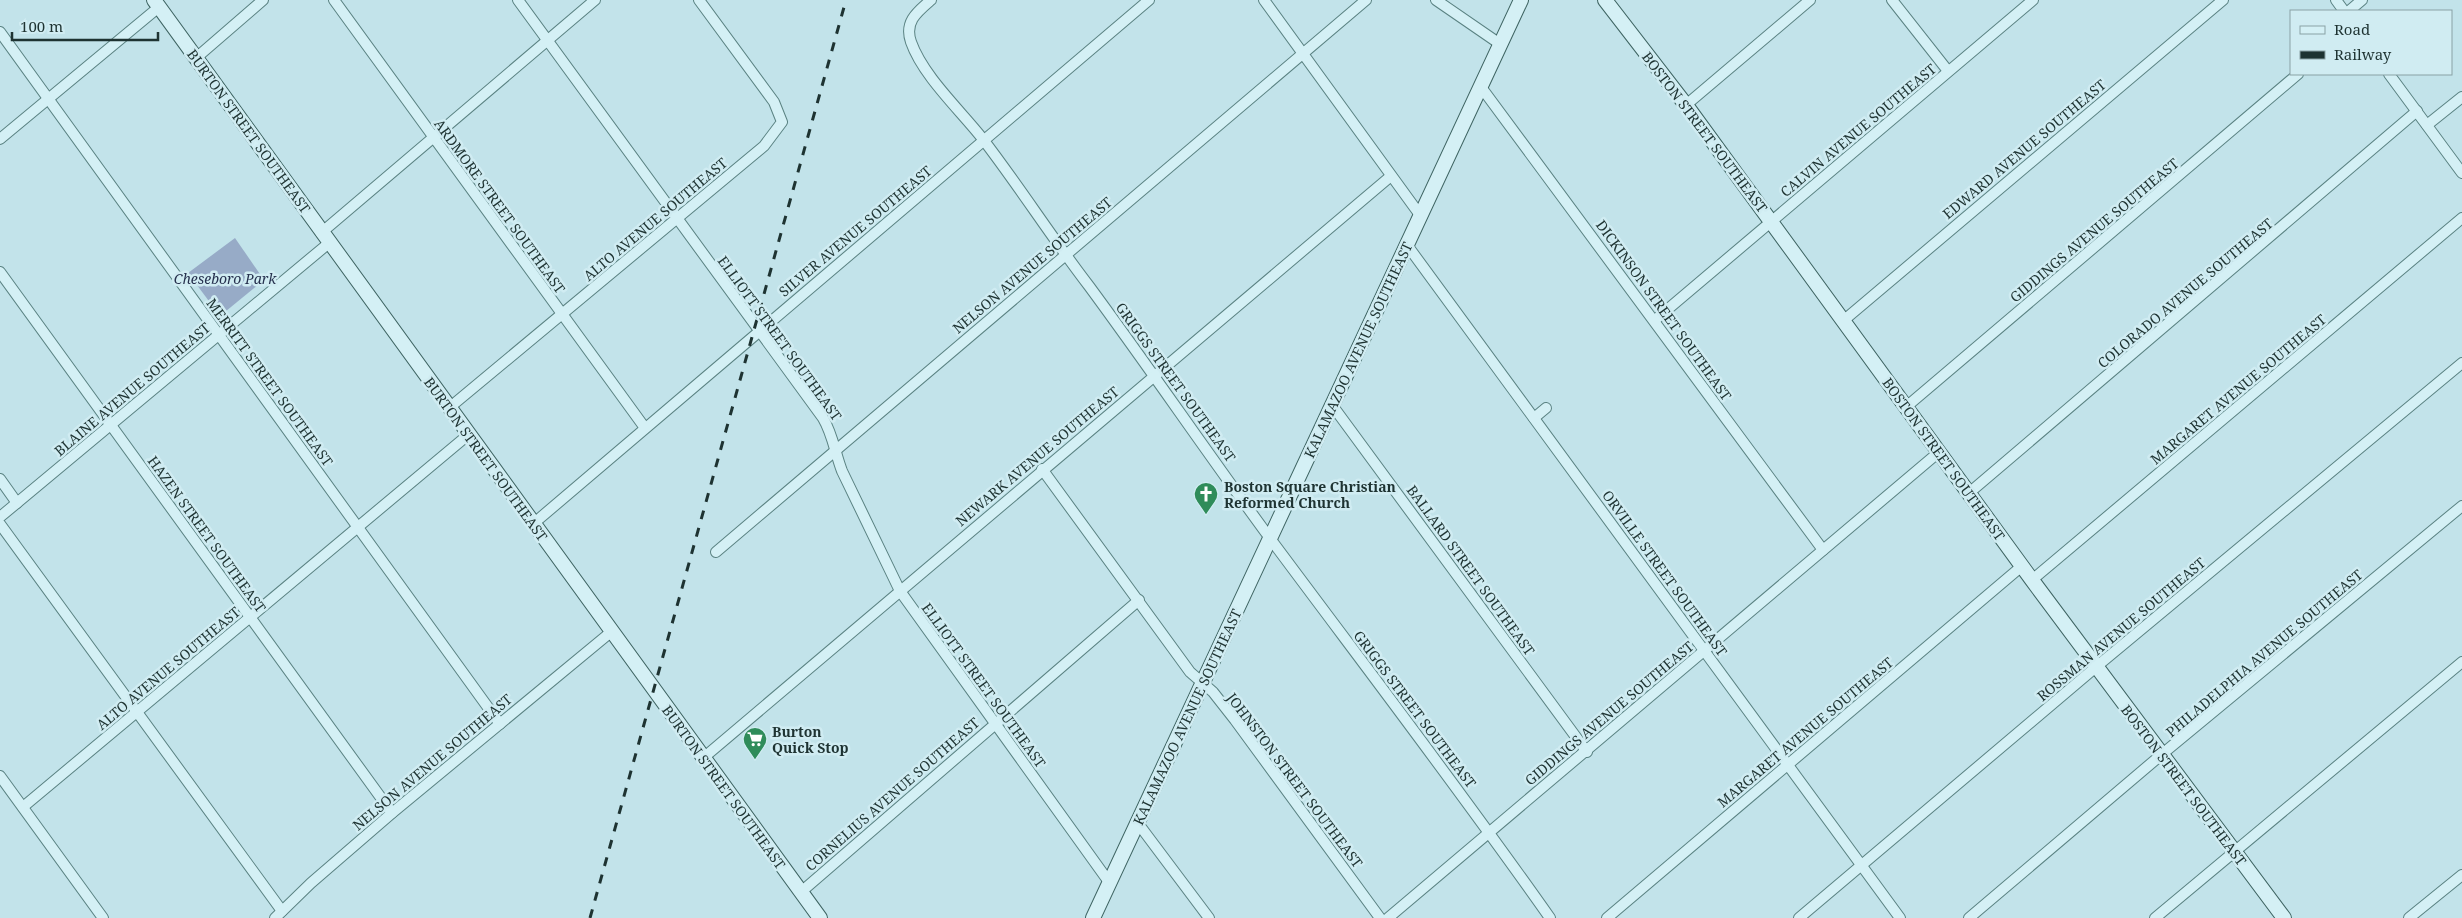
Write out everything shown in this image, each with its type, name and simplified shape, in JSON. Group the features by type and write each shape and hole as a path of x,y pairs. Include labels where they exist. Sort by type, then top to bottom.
{"main road":[{"name":"KALAMAZOO AVENUE SOUTHEAST","path":"1093,918 1521,0"},
{"name":"BOSTON STREET SOUTHEAST","path":"1605,0 1686,105 2161,756 2284,918"},
{"name":"BURTON STREET SOUTHEAST","path":"157,4 702,759 820,918"}],"street":[{"path":"196,58 263,0"},
{"name":"ARDMORE STREET SOUTHEAST","path":"334,0 645,428"},
{"name":"ELLIOTT STREET SOUTHEAST","path":"518,0 675,218 823,418 832,434 835,451 842,471 900,591 1110,882"},
{"name":"BLAINE AVENUE SOUTHEAST","path":"0,517 18,504 218,334 433,138 596,0"},
{"name":"ALTO AVENUE SOUTHEAST","path":"449,408 562,315 675,218 764,146 782,122 774,102 699,0"},
{"name":"GRIGGS STREET SOUTHEAST","path":"931,0 910,21 908,30 912,45 932,78 983,140 1065,255 1155,374 1271,539 1489,832 1550,918"},
{"name":"SILVER AVENUE SOUTHEAST","path":"533,524 1149,0"},
{"path":"1264,0 1420,215"},
{"name":"NELSON AVENUE SOUTHEAST","path":"716,552 1366,0"},
{"path":"1436,0 1500,44"},
{"path":"1686,105 1810,0"},
{"path":"1892,0 1948,71"},
{"name":"CALVIN AVENUE SOUTHEAST","path":"1655,320 2033,0"},
{"name":"EDWARD AVENUE SOUTHEAST","path":"1843,321 2223,0"},
{"path":"2350,10 2362,0"},
{"path":"0,139 157,4"},
{"name":"MERRITT STREET SOUTHEAST","path":"0,32 500,724"},
{"name":"GIDDINGS AVENUE SOUTHEAST","path":"1906,407 2297,75"},
{"path":"2391,75 2462,173"},
{"name":"DICKINSON STREET SOUTHEAST","path":"1482,87 1823,550"},
{"path":"2427,125 2462,97"},
{"name":"COLORADO AVENUE SOUTHEAST","path":"1969,494 2417,111"},
{"name":"NEWARK AVENUE SOUTHEAST","path":"702,759 1391,176"},
{"name":"MARGARET AVENUE SOUTHEAST","path":"2032,580 2462,218"},
{"name":"ORVILLE STREET SOUTHEAST","path":"1407,245 1900,918"},
{"name":"HAZEN STREET SOUTHEAST","path":"0,272 392,813"},
{"name":"ROSSMAN AVENUE SOUTHEAST","path":"1799,918 2096,667 2462,363"},
{"name":"BALLARD STREET SOUTHEAST","path":"1332,405 1587,752"},
{"path":"1534,418 1546,408"},
{"name":"ALTO AVENUE SOUTHEAST","path":"23,807 468,435"},
{"name":"GIDDINGS AVENUE SOUTHEAST","path":"1388,918 1587,752 1939,452"},
{"name":"JOHNSTON STREET SOUTHEAST","path":"1042,470 1190,672 1213,692 1235,720 1380,918"},
{"path":"0,480 18,504"},
{"name":"PHILADELPHIA AVENUE SOUTHEAST","path":"1969,918 2462,506"},
{"path":"0,524 138,711 278,914"},
{"name":"MARGARET AVENUE SOUTHEAST","path":"1607,918 2022,566"},
{"name":"CORNELIUS AVENUE SOUTHEAST","path":"800,892 1139,600"},
{"name":"NELSON AVENUE SOUTHEAST","path":"278,914 392,813 611,632"},
{"path":"2156,918 2233,851 2462,662"},
{"path":"0,776 103,918"},
{"path":"1138,822 1209,918"},
{"path":"2409,918 2462,875"}],"green space":[{"name":"Cheseboro Park","path":"235,238 264,280 220,316 188,273"}],"railway":[{"path":"590,918 846,0"}],"place":[{"name":"Boston Square Christian Reformed Church","path":"1206,515"},
{"name":"Burton Quick Stop","path":"755,760"}]}
